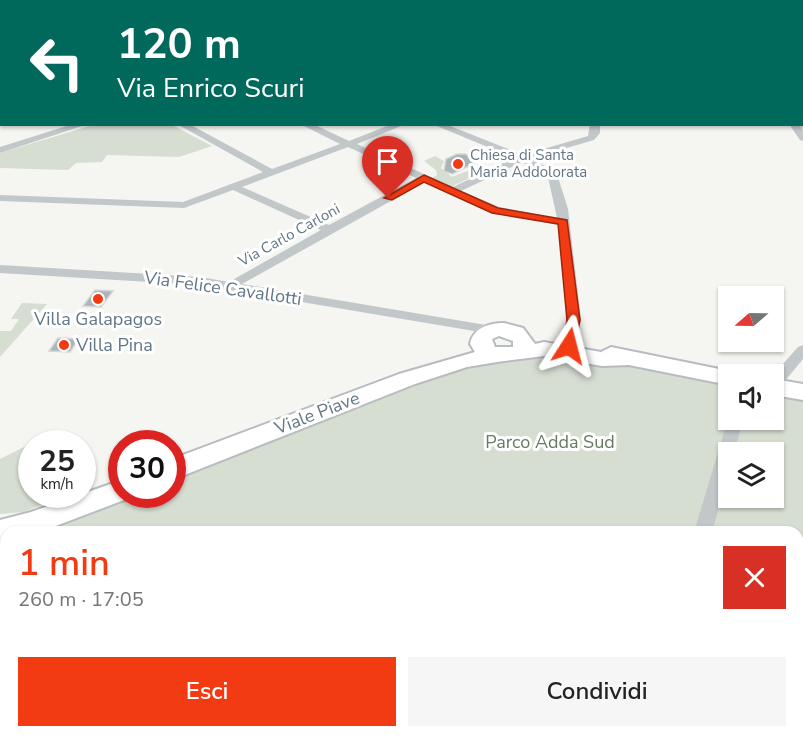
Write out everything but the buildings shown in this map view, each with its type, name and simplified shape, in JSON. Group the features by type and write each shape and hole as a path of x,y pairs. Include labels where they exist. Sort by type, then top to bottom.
{"street":[{"path":"0,150 78,126"},
{"path":"185,126 272,173"},
{"path":"308,126 501,212 563,222"},
{"path":"0,198 186,205 397,126"},
{"path":"441,126 545,168 553,176 563,222 574,320 568,349 607,359 623,358 718,376"},
{"path":"452,191 522,158 591,138 596,133 595,126"},
{"name":"Via Carlo Carloni","path":"232,286 424,178"},
{"path":"234,187 330,230"},
{"name":"Via Felice Cavallotti","path":"0,269 175,278 232,286 445,324 488,344"},
{"name":"Viale Piave","path":"186,465 381,388 463,361 488,344 507,357 520,345 536,350 568,349"},
{"path":"784,373 803,350"},
{"path":"784,387 803,392"},
{"path":"705,526 732,430"},
{"path":"22,526 108,495"}],"green space":[{"path":"90,126 174,126 212,146 179,157 107,155 102,162 76,163 68,170 0,168 0,153"},
{"path":"796,126 803,126 803,134"},
{"path":"435,156 444,161 441,168 452,177 480,166 488,169 451,187 432,178 437,175 436,170 424,161"},
{"path":"22,303 47,304 0,357 0,331 11,331 19,319 11,319"},
{"name":"Parco Adda Sud","path":"559,352 718,383 718,430 784,430 784,396 803,399 803,526 39,526 87,508 96,508 96,504 108,500 108,508 186,508 186,470 465,364"},
{"path":"18,450 18,508 34,508 23,512 0,514 0,459"}],"place":[{"name":"Chiesa di Santa Maria Addolorata","path":"458,164"},
{"name":"Villa Galapagos","path":"98,299"},
{"name":"Villa Pina","path":"64,345"}],"route":[{"path":"388,198 424,178 501,212 563,222 574,320 569,346"}]}
